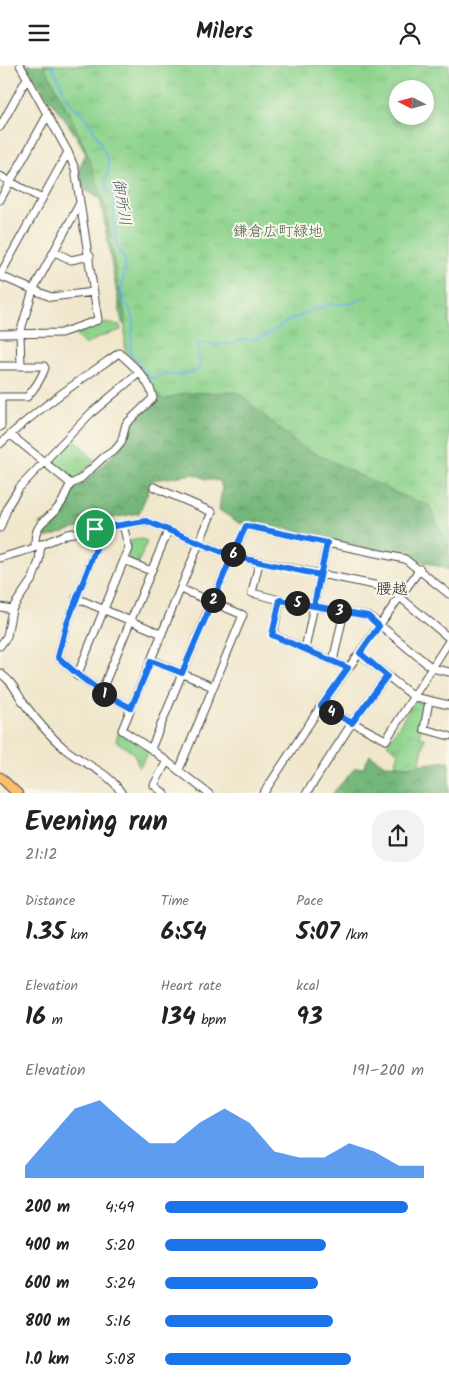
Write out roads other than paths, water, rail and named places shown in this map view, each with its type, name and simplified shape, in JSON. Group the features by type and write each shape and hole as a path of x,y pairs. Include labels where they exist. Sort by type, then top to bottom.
{"main road":[{"path":"0,777 18,793"}],"street":[{"path":"0,333 61,333 98,320 90,256 75,169 68,152 20,65"},
{"path":"0,127 27,78"},
{"path":"0,200 47,116"},
{"path":"68,152 0,276 51,297 94,292"},
{"path":"0,176 42,199"},
{"path":"21,366 20,333 33,290 81,203"},
{"path":"55,252 71,260 90,256"},
{"path":"0,444 74,384 119,353 144,378 151,389 153,398 126,424 121,443 79,480 71,484 61,504 38,528 35,534 39,561 33,578 12,609 6,636 0,647"},
{"path":"0,366 44,366 45,368 43,376 27,397 1,397 0,427"},
{"path":"0,528 9,504 19,488 90,414 139,373"},
{"path":"11,435 71,484"},
{"path":"154,487 212,511 122,730 178,769 206,793"},
{"path":"0,558 38,546 67,534 146,521 232,556 389,589 449,639 386,740 321,706"},
{"path":"77,676 129,549 123,525"},
{"path":"151,749 212,601 246,526 405,559 420,569 449,594"},
{"path":"95,529 98,543 66,626 58,657 77,676 101,692 131,708"},
{"path":"101,692 168,531"},
{"path":"305,649 327,543"},
{"path":"124,561 151,571"},
{"path":"259,563 252,593 368,616 432,668 449,672"},
{"path":"263,793 321,706 420,569"},
{"path":"178,769 243,615 181,589"},
{"path":"76,598 162,634"},
{"path":"280,600 272,635 348,668"},
{"path":"0,607 12,609"},
{"path":"333,661 344,612"},
{"path":"360,653 414,697 449,705"},
{"path":"151,661 213,687"},
{"path":"0,673 14,685 26,706 50,735 67,750 107,776 122,793"},
{"path":"306,793 352,723 387,676"},
{"path":"429,701 424,729 449,735"},
{"path":"165,793 154,785 167,761"}],"waterway":[{"name":"御所川","path":"51,65 69,102 82,113 93,129 108,161 106,184 109,192 114,197 114,225 117,248 124,258 125,268 121,291 134,321 130,353 151,379 166,373 181,375 198,370 200,366 199,342 230,344 242,340 253,340 267,335 285,323 314,309 331,304 351,304 362,299"}],"district":[{"name":"腰越","path":"392,588"}],"park label":[{"name":"鎌倉広町緑地","path":"278,231"}]}
